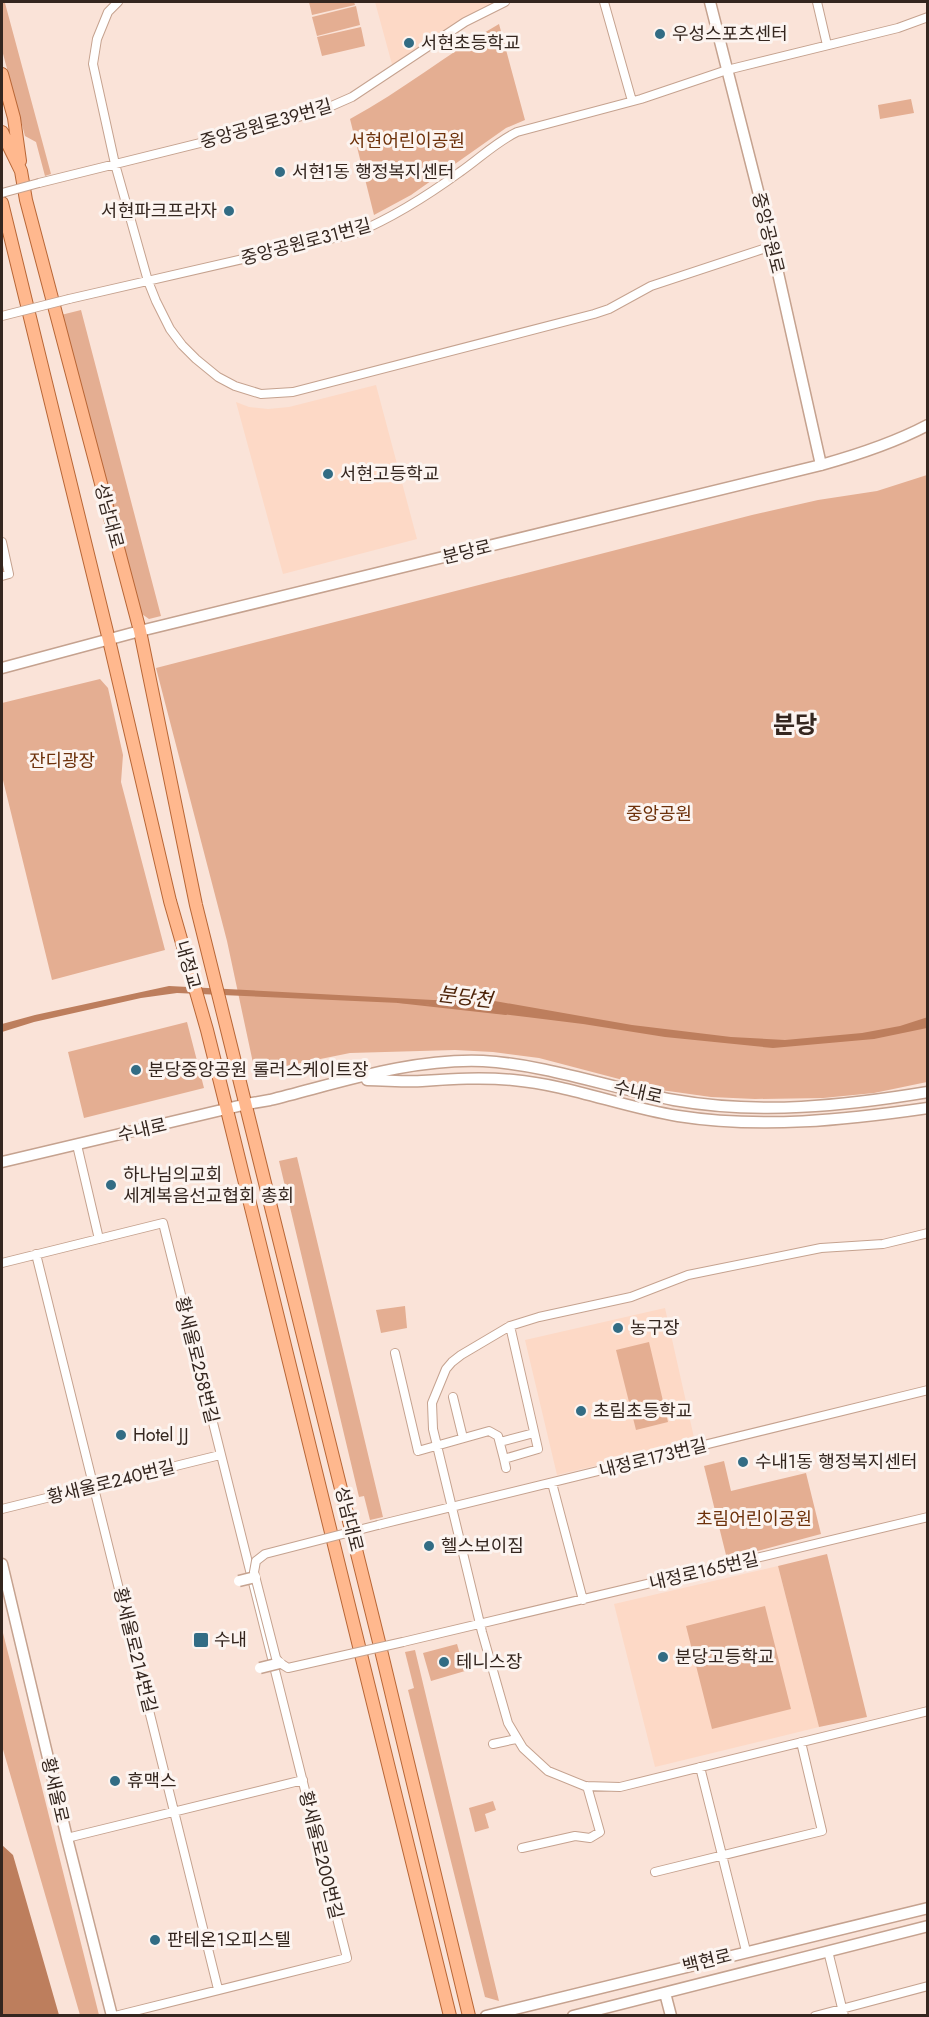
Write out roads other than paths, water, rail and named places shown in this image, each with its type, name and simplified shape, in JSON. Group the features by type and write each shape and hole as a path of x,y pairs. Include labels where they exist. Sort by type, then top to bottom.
{"main road":[{"name":"중앙공원로","path":"710,2 772,246 821,465"},
{"path":"2,74 14,118 21,171"},
{"name":"성남대로","path":"2,132 21,171 29,210 140,631 196,906 377,1631 469,2016"},
{"name":"성남대로","path":"2,203 170,901"},
{"name":"분당로","path":"2,668 140,631 821,465 866,452 911,434 927,424"},
{"name":"내정교","path":"170,901 207,1030"},
{"name":"성남대로","path":"207,1030 450,2016"},
{"name":"수내로","path":"2,1162 417,1064 482,1061 536,1067 678,1100 753,1108 778,1109 856,1103 927,1092"},
{"name":"수내로","path":"352,1080 421,1081 462,1078 515,1080 578,1092 677,1116 751,1123 777,1124 927,1108"},
{"name":"황새울로","path":"2,1564 67,1838 113,2016"},
{"path":"239,1581 255,1577"},
{"path":"260,1668 280,1663"},
{"name":"백현로","path":"486,2016 927,1908"},
{"name":"백현로","path":"573,2016 927,1926"},
{"path":"666,1993 671,2016"}],"street":[{"path":"118,2 108,12 99,33 93,64 115,164 148,281 170,329 196,359 218,377 235,386 249,391 271,394 293,392 594,314 609,309 651,286 772,246"},
{"name":"중앙공원로39번길","path":"2,193 273,125 327,108 352,97 465,22 505,2"},
{"path":"604,2 632,101"},
{"path":"817,2 827,45"},
{"name":"중앙공원로31번길","path":"2,316 356,233 415,203 504,138 517,132 632,101 727,70 898,28 927,17"},
{"path":"2,542 9,574 2,576"},
{"path":"77,1144 99,1239"},
{"name":"황새울로258번길","path":"2,1263 163,1223 263,1624"},
{"path":"927,1233 883,1244 821,1248 688,1275 631,1297 539,1317 510,1326 452,1362 446,1369 432,1403 436,1446 480,1625 504,1710 516,1738 531,1757 548,1771 587,1786 620,1786 927,1711"},
{"path":"36,1254 94,1486"},
{"path":"504,1459 538,1449 510,1326"},
{"path":"395,1353 418,1451 489,1431 498,1436 506,1468"},
{"name":"내정로173번길","path":"255,1577 254,1566 260,1556 265,1554 927,1390"},
{"path":"453,1396 463,1438"},
{"path":"500,1442 534,1433"},
{"name":"황새울로240번길","path":"2,1509 220,1455"},
{"path":"552,1483 584,1600"},
{"name":"황새울로214번길","path":"94,1486 175,1813"},
{"name":"내정로165번길","path":"280,1663 288,1668 480,1625 927,1517"},
{"path":"255,1577 276,1658 280,1663"},
{"name":"황새울로200번길","path":"113,2016 347,1958 263,1624"},
{"path":"493,1744 516,1738"},
{"path":"655,1872 822,1831 801,1742"},
{"path":"700,1767 746,1951"},
{"path":"67,1838 303,1780"},
{"path":"522,1848 575,1836 590,1838 600,1833 587,1786"},
{"path":"175,1813 218,1989"},
{"path":"828,1951 843,2012"},
{"path":"815,2016 843,2012 927,1986"}],"waterway":[{"name":"분당천","path":"398,1002 506,1014"}],"place":[{"name":"우성스포츠센터","path":"660,34"},
{"name":"서현초등학교","path":"409,43"},
{"name":"서현1동 행정복지센터","path":"280,172"},
{"name":"서현파크프라자","path":"229,211"},
{"name":"서현고등학교","path":"328,474"},
{"name":"분당중앙공원 롤러스케이트장","path":"136,1070"},
{"name":"하나님의교회 세계복음선교협회 총회","path":"111,1185"},
{"name":"농구장","path":"618,1328"},
{"name":"초림초등학교","path":"581,1411"},
{"name":"Hotel JJ","path":"121,1435"},
{"name":"수내1동 행정복지센터","path":"743,1462"},
{"name":"헬스보이짐","path":"429,1546"},
{"name":"수내","path":"201,1640"},
{"name":"분당고등학교","path":"663,1657"},
{"name":"테니스장","path":"444,1662"},
{"name":"휴맥스","path":"115,1781"},
{"name":"판테온1오피스텔","path":"155,1940"}],"district":[{"name":"분당","path":"795,725"}],"park label":[{"name":"서현어린이공원","path":"407,141"},
{"name":"잔디광장","path":"62,761"},
{"name":"중앙공원","path":"659,814"},
{"name":"초림어린이공원","path":"754,1519"}]}
